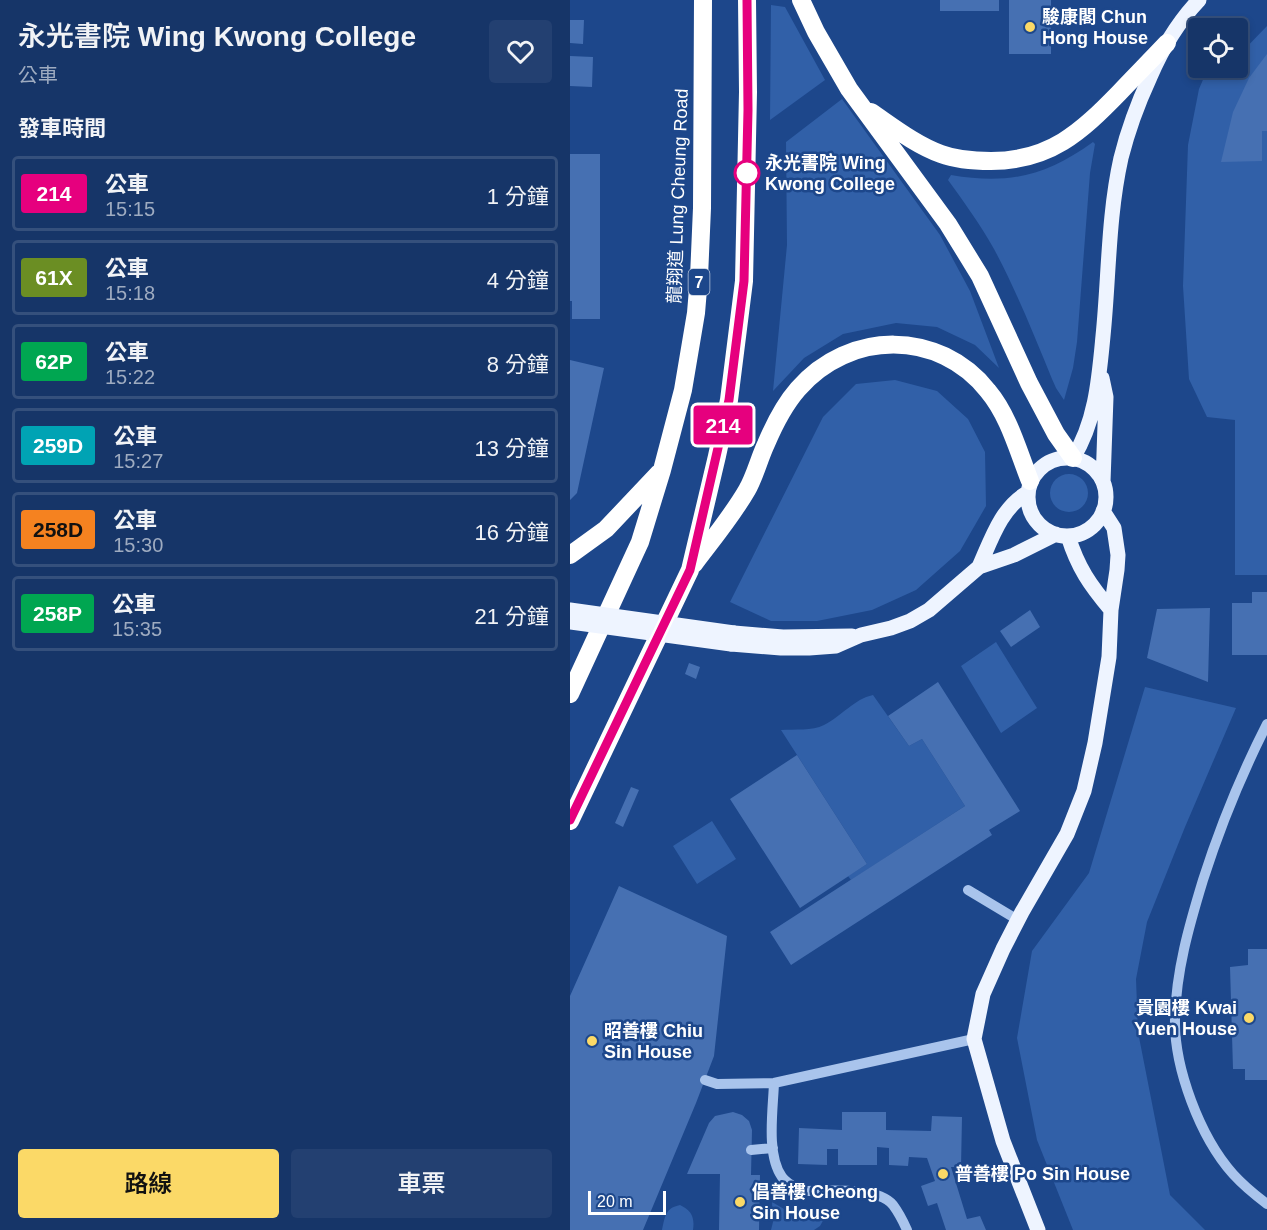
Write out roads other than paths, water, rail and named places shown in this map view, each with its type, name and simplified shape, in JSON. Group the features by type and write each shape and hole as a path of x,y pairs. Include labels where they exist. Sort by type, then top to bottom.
{"highway":[{"name":"龍翔道 Lung Cheung Road","path":"570,694 640,542 683,390 697,297 702,208 703,0"},
{"path":"690,570 729,400 743,296 747,177 747,0"},
{"path":"801,0 816,32 860,105 948,224 980,276 1029,383 1056,434 1073,458"},
{"path":"860,105 910,138 942,155 977,161 1020,158 1059,145 1076,134 1094,119 1167,43"},
{"path":"570,820 690,570 720,531 747,489 775,425 797,389 821,367 864,347 894,344 923,348 950,359 975,377 997,402 1029,487"},
{"path":"570,555 606,529 662,470"}],"main road":[{"path":"1073,458 1085,436 1096,394 1115,194 1130,127 1167,43 1199,0"},
{"path":"1100,370 1106,397 1103,482"},
{"path":"979,567 999,524 1045,464 1054,460 1073,458 1083,462 1098,474 1103,482 1106,501 1098,519 1087,530 1080,534 1062,535 1048,531 1032,514 1029,487"},
{"path":"1038,1230 1003,1141 974,1039 983,994 1017,920 1067,834 1084,791 1095,742 1109,657 1111,610 1118,555 1114,528 1103,511"},
{"path":"570,622 733,638 861,635 910,621 930,610 979,567 1062,535"},
{"path":"1062,535 1085,576 1111,610"},
{"path":"570,610 733,638"}],"lane":[{"path":"1267,724 1232,798 1194,908 1179,974 1175,1021 1180,1065 1188,1095 1198,1119 1232,1173 1267,1204"},
{"path":"968,890 1017,920"},
{"path":"705,1080 717,1084 774,1083 974,1039"},
{"path":"774,1083 773,1148 775,1166 783,1179 802,1191 867,1192 883,1197 892,1204 907,1230"},
{"path":"751,1150 773,1148"}],"place":[{"name":"駿康閣 Chun Hong House","path":"1030,27"},
{"name":"永光書院 Wing Kwong College","path":"747,173"},
{"name":"貴園樓 Kwai Yuen House","path":"1249,1018"},
{"name":"昭善樓 Chiu Sin House","path":"592,1041"},
{"name":"普善樓 Po Sin House","path":"943,1174"},
{"name":"倡善樓 Cheong Sin House","path":"740,1202"}]}
